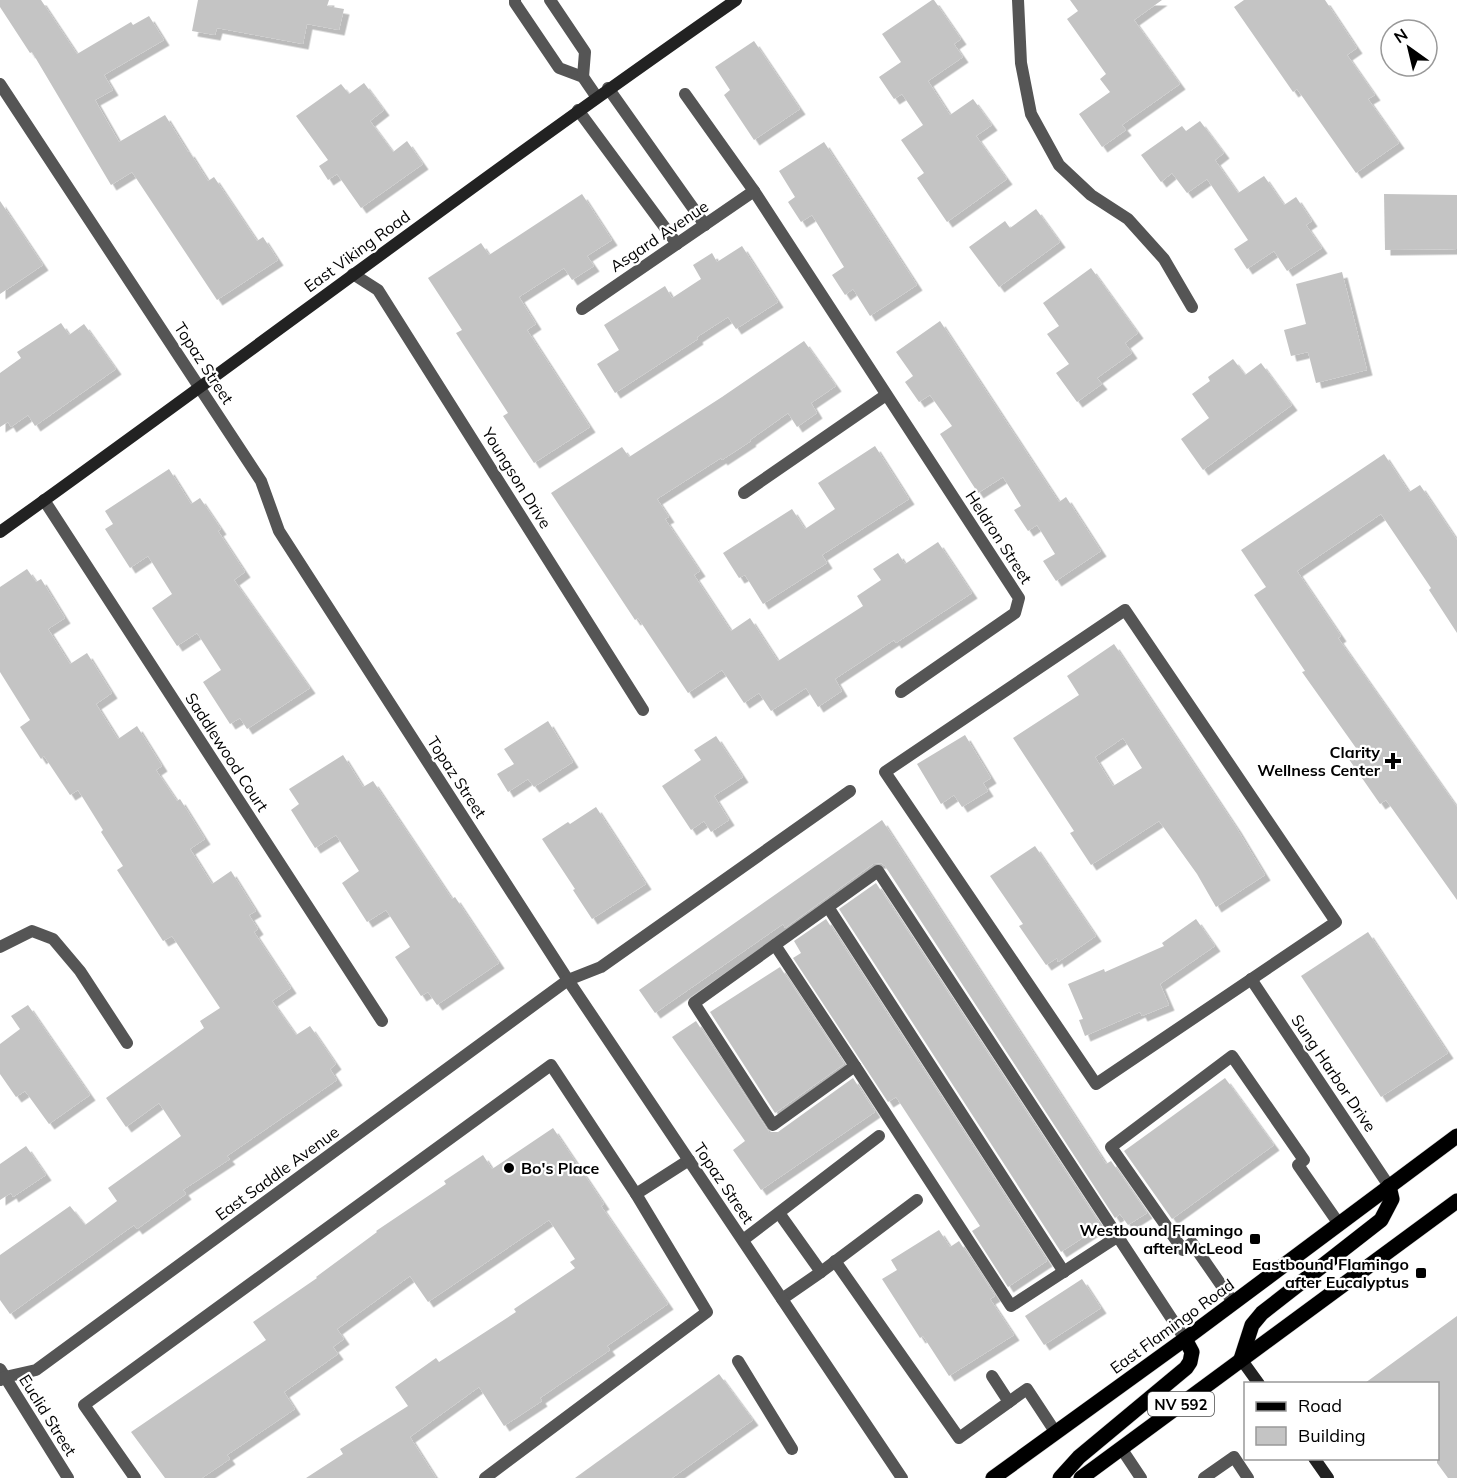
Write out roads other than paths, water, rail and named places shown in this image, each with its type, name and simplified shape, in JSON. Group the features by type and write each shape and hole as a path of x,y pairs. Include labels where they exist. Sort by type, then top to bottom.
{"main road":[{"name":"East Flamingo Road","path":"993,1478 1185,1339 1457,1136"},
{"path":"1241,1359 1252,1325 1262,1313 1381,1220 1392,1199 1389,1186"},
{"name":"NV 592","path":"1081,1478 1457,1201"},
{"path":"1060,1478 1079,1457 1186,1368 1192,1352 1185,1339"}],"street":[{"path":"515,0 559,68 583,78 596,96"},
{"path":"550,0 585,52 583,78"},
{"name":"East Viking Road","path":"0,532 200,388 596,96 736,0"},
{"path":"1018,0 1021,63 1030,114 1059,165 1091,195 1128,219 1164,259 1192,307"},
{"name":"Topaz Street","path":"0,84 261,481 279,531 568,980 902,1478"},
{"path":"608,88 705,225"},
{"name":"Heldron Street","path":"685,94 754,191 1019,598 1015,613 901,692"},
{"path":"579,110 677,244"},
{"name":"Asgard Avenue","path":"582,309 754,191"},
{"name":"Youngson Drive","path":"353,274 378,290 643,710"},
{"path":"744,493 886,395"},
{"name":"Saddlewood Court","path":"44,500 382,1021"},
{"path":"1125,610 1335,922 1251,979 1096,1084 885,772 1125,610"},
{"name":"East Saddle Avenue","path":"2,1375 36,1370 568,980 602,967 850,791"},
{"path":"855,1066 773,1125 694,1003 878,871 1185,1339"},
{"path":"828,907 1064,1272"},
{"path":"0,947 33,931 53,939 80,971 127,1043"},
{"path":"775,945 1011,1306 1117,1237"},
{"name":"Sung Harbor Drive","path":"1251,979 1389,1186"},
{"path":"1233,1302 1192,1243 1183,1250 1110,1147 1232,1056 1304,1160 1298,1165 1339,1224"},
{"path":"135,1478 84,1405 551,1065 636,1194 707,1312 493,1476"},
{"path":"742,1240 879,1136"},
{"path":"636,1194 689,1160"},
{"path":"782,1299 917,1200"},
{"path":"779,1213 820,1272"},
{"path":"835,1261 959,1438 1027,1389 1056,1432"},
{"path":"1241,1359 1258,1382"},
{"path":"738,1361 792,1449"},
{"name":"Euclid Street","path":"2,1375 68,1478"},
{"path":"992,1376 1010,1402"},
{"path":"1121,1448 1141,1478"},
{"path":"1204,1478 1234,1457 1248,1478"},
{"path":"1316,1460 1329,1478"}],"place":[{"name":"Clarity Wellness Center","path":"1393,761"},
{"name":"Bo's Place","path":"509,1168"},
{"name":"Westbound Flamingo after McLeod","path":"1255,1239"},
{"name":"Eastbound Flamingo after Eucalyptus","path":"1421,1273"}]}
